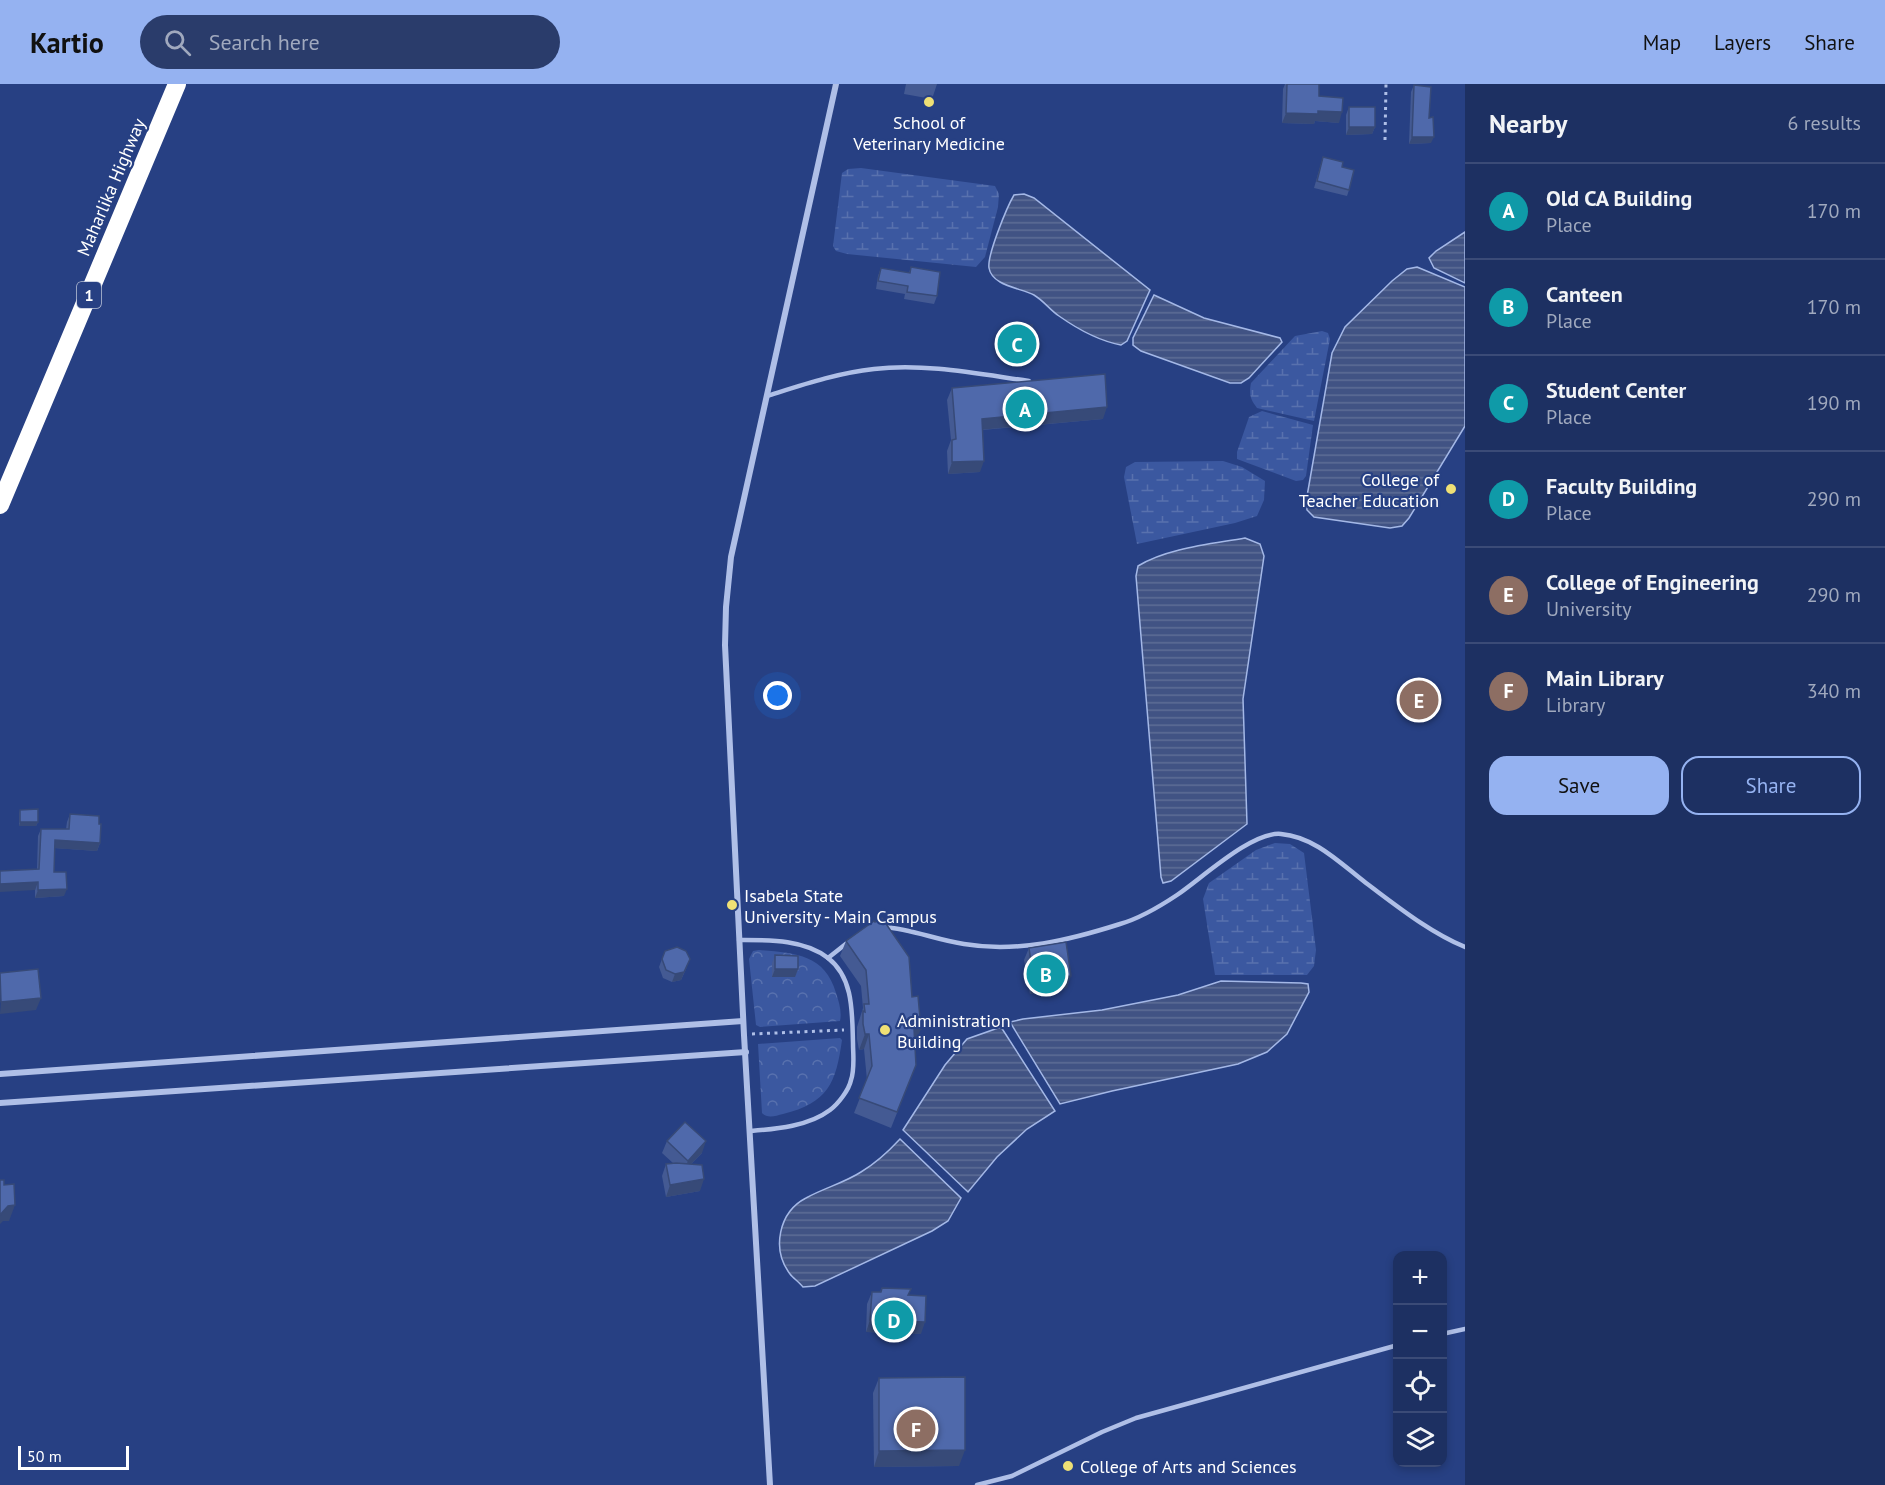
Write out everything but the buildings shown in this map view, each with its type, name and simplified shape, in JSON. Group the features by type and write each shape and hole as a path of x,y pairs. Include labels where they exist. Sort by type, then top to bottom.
{"highway":[{"name":"Maharlika Highway","path":"0,505 177,84"}],"street":[{"path":"770,1485 743,1021 726,657 726,607 731,557 836,84"},
{"path":"0,1074 743,1021"},
{"path":"0,1103 746,1052"}],"lane":[{"path":"767,396 818,380 876,369 945,370 1029,381"},
{"path":"879,927 963,944 1002,948 1045,944 1122,924 1149,913 1178,895 1244,846 1271,833 1282,834 1322,848 1399,908 1452,942 1465,947"},
{"path":"739,940 771,940 797,944 828,957 845,981 852,1005 853,1060 851,1080 844,1094 831,1110 797,1124 751,1131"},
{"path":"828,957 852,940"},
{"path":"1447,1333 1465,1329"},
{"path":"977,1485 1021,1472 1136,1418 1393,1346"}],"path":[{"path":"1385,140 1386,84"},
{"path":"744,1035 852,1029"}],"green space":[{"path":"861,168 995,186 999,194 998,207 985,257 976,267 836,251 833,246 842,173 848,169"},
{"path":"1322,331 1328,333 1330,339 1314,421 1257,408 1251,396 1251,383 1295,336"},
{"path":"1262,411 1313,425 1306,476 1303,480 1296,481 1237,459 1237,452 1249,417"},
{"path":"1223,461 1242,467 1265,481 1264,500 1257,516 1235,523 1137,544 1124,477 1126,467 1135,462"},
{"path":"1275,843 1290,844 1304,853 1316,950 1314,966 1307,975 1215,975 1203,899 1209,883 1256,850"},
{"path":"753,951 784,952 806,958 824,970 837,996 840,1021 760,1027 756,1025 749,959"},
{"path":"840,1038 842,1040 837,1068 833,1079 820,1097 810,1104 783,1114 769,1116 762,1113 758,1044"}],"shaded area":[{"path":"1024,194 1034,198 1150,290 1127,341 1121,345 1088,334 1059,316 1034,295 1001,283 991,274 989,262 1002,220 1014,195"},
{"path":"1465,232 1465,283 1434,268 1429,258"},
{"path":"1417,267 1465,287 1465,426 1402,526 1390,528 1314,517 1307,510 1306,502 1332,353 1345,327 1392,281 1407,269"},
{"path":"1154,295 1204,318 1280,338 1282,342 1249,378 1241,383 1230,383 1141,351 1133,345 1133,338"},
{"path":"1245,538 1260,544 1264,556 1243,699 1247,824 1171,881 1163,883 1136,576 1138,566 1176,551"},
{"path":"1221,981 1301,983 1308,984 1309,992 1287,1034 1267,1052 1238,1064 1060,1104 1010,1022 1102,1010 1178,995"},
{"path":"1001,1027 1055,1111 1027,1129 997,1157 968,1192 903,1130 945,1065 967,1039"},
{"path":"900,1139 961,1198 948,1221 932,1231 815,1286 803,1287 790,1274 781,1254 781,1232 789,1212 806,1198 866,1169"}],"place":[{"name":"School of Veterinary Medicine","path":"929,102"},
{"name":"Student Center","path":"1017,344"},
{"name":"Old CA Building","path":"1025,409"},
{"name":"College of Teacher Education","path":"1451,489"},
{"name":"College of Engineering","path":"1419,700"},
{"name":"Isabela State University - Main Campus","path":"732,905"},
{"name":"Canteen","path":"1046,974"},
{"name":"Administration Building","path":"885,1030"},
{"name":"Faculty Building","path":"894,1320"},
{"name":"Main Library","path":"916,1429"},
{"name":"College of Arts and Sciences","path":"1068,1466"}]}
